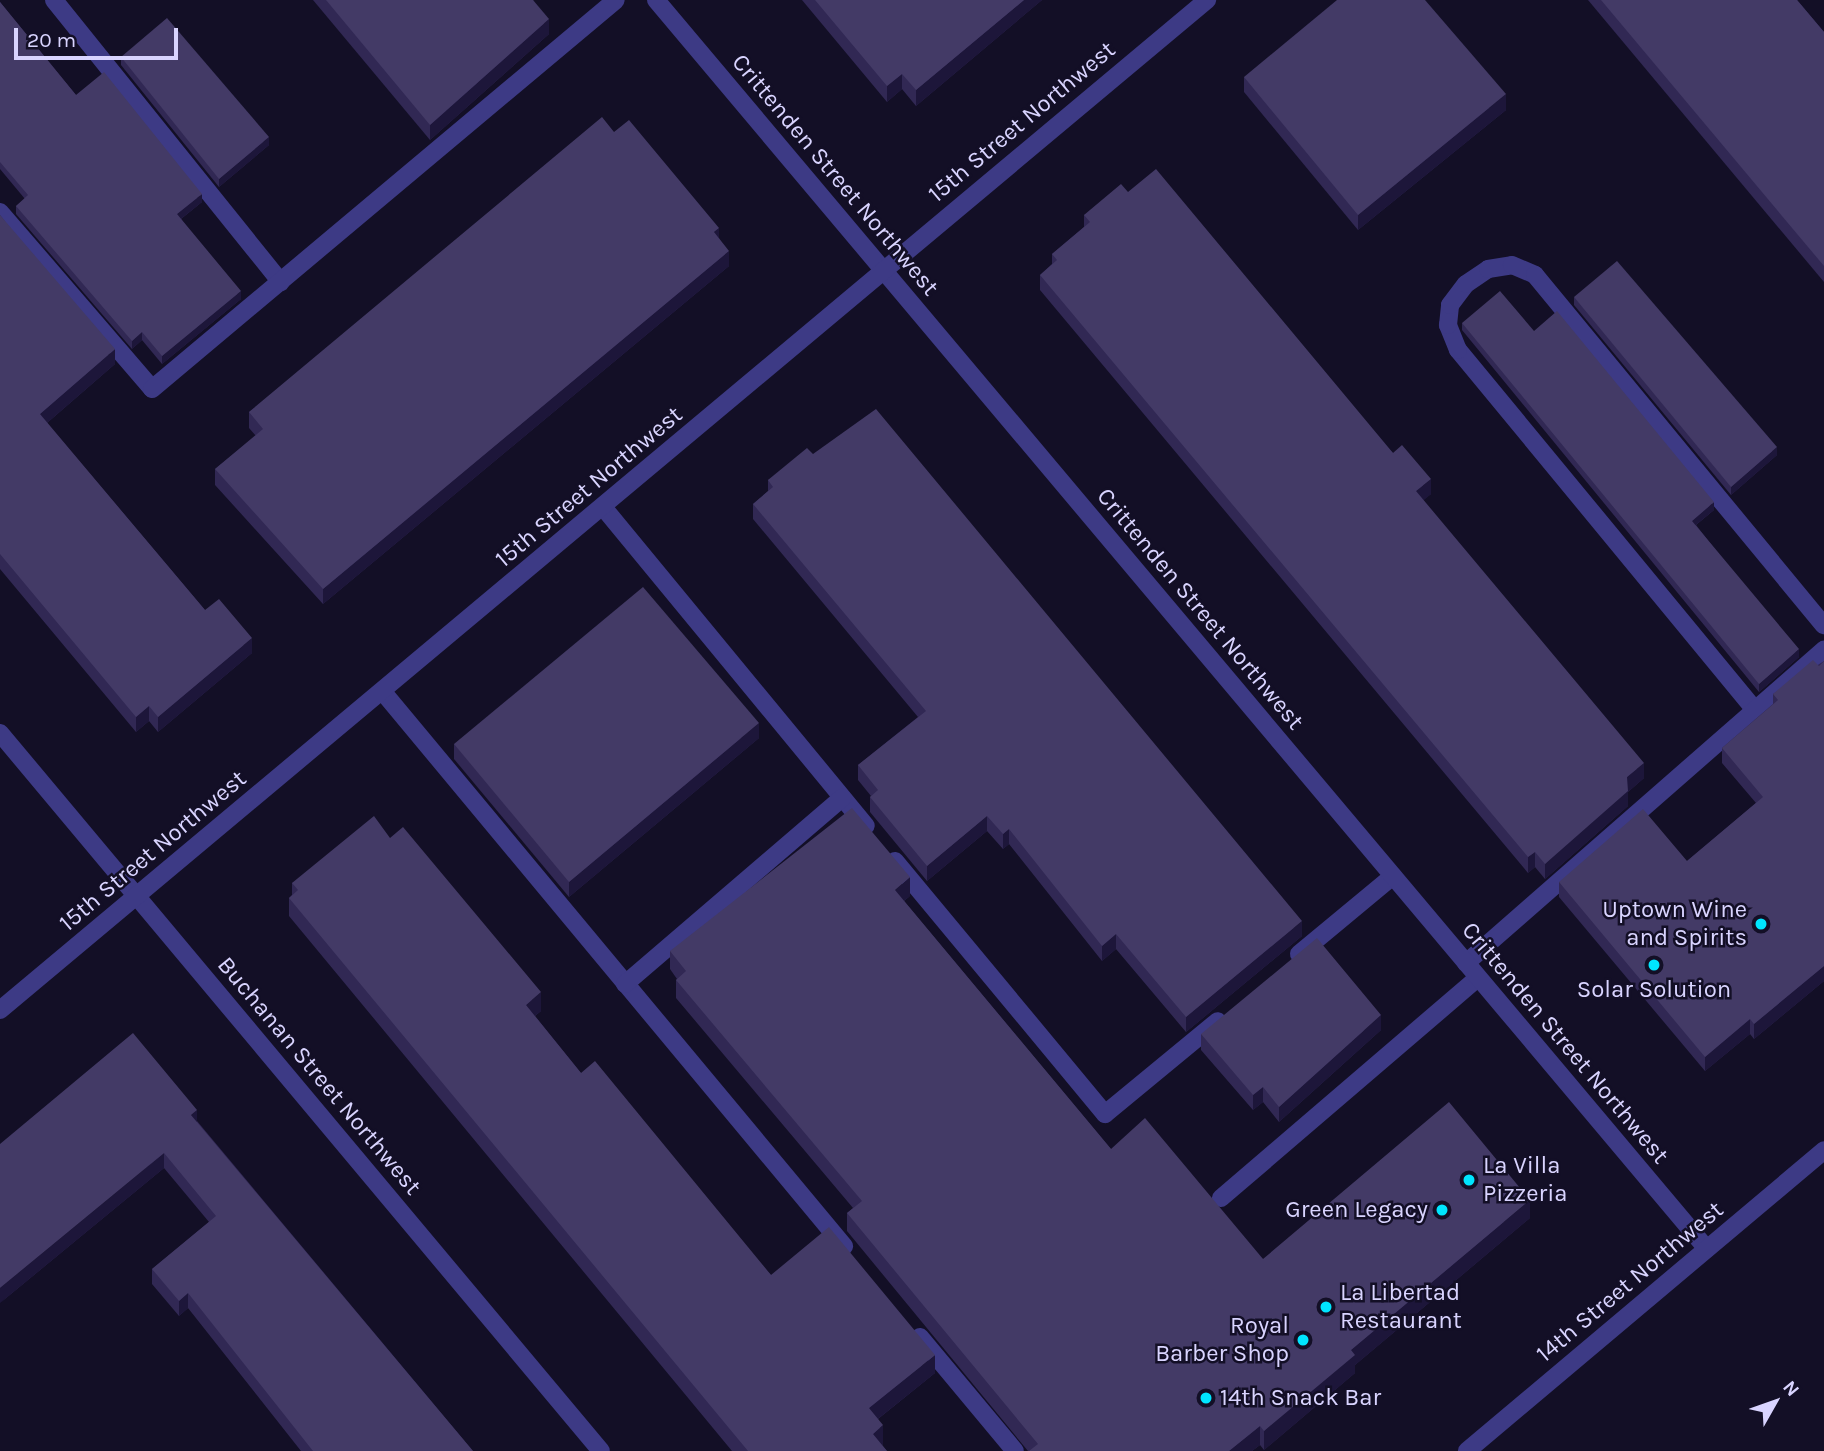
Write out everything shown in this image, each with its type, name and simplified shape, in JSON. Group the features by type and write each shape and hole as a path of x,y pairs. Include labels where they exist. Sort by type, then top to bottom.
{"street":[{"path":"54,0 281,282"},
{"path":"0,212 152,389 616,0"},
{"name":"Crittenden Street Northwest","path":"656,0 1707,1249"},
{"name":"15th Street Northwest","path":"0,1010 1207,0"},
{"path":"1755,710 1458,350 1448,325 1450,305 1465,284 1488,269 1512,265 1535,275 1824,625"},
{"path":"603,507 1105,1115 1233,1008"},
{"path":"1466,963 1824,650"},
{"path":"383,692 856,1260"},
{"name":"Buchanan Street Northwest","path":"0,733 601,1451"},
{"path":"625,984 842,798"},
{"path":"1286,964 1393,876"},
{"path":"1221,1198 1478,978"},
{"name":"14th Street Northwest","path":"1467,1451 1824,1150"},
{"path":"909,1324 1015,1451"}],"building":[{"path":"326,0 533,0 549,19 430,125"},
{"path":"815,0 1024,0 916,90 902,74 887,86"},
{"path":"1337,0 1425,0 1506,94 1358,215 1244,77"},
{"path":"1601,0 1797,0 1824,32 1824,266"},
{"path":"0,2 76,95 104,72 202,194 177,214 241,291 162,356 142,332 132,341 16,206 28,195 0,162"},
{"path":"167,18 269,137 219,179 121,57"},
{"path":"602,117 614,132 629,120 719,228 714,232 729,251 323,589 215,469 263,429 249,412"},
{"path":"1156,169 1393,453 1402,445 1431,479 1416,491 1644,763 1627,777 1628,791 1545,864 1535,852 1528,857 1040,275 1057,260 1052,254 1090,222 1084,215 1121,184 1128,192"},
{"path":"0,215 115,349 40,414 205,610 219,599 252,638 158,717 149,706 136,717 0,554"},
{"path":"1617,261 1777,447 1731,487 1574,297"},
{"path":"1500,291 1534,331 1557,311 1714,502 1692,521 1799,649 1759,684 1462,323"},
{"path":"876,409 1302,921 1186,1017 1116,934 1102,946 1009,829 1003,834 987,816 927,866 870,797 878,790 858,765 926,711 753,504 773,487 768,480 807,448 813,454"},
{"path":"643,587 759,723 569,882 454,744"},
{"path":"1813,660 1819,666 1824,661 1824,966 1754,1024 1750,1019 1705,1057 1559,882 1643,809 1687,861 1763,797 1722,748 1778,700 1773,694"},
{"path":"852,808 910,877 895,890 1111,1149 1145,1118 1263,1259 1449,1102 1530,1200 1351,1350 1355,1355 1264,1431 1260,1426 1229,1451 1029,1451 1038,1444 847,1213 862,1201 676,980 686,971 670,951"},
{"path":"374,816 390,838 403,827 541,992 526,1005 581,1073 595,1061 771,1275 829,1227 935,1355 869,1408 883,1425 873,1434 887,1451 748,1451 289,898 298,890 292,883"},
{"path":"1317,938 1381,1015 1279,1107 1263,1087 1253,1095 1201,1034"},
{"path":"133,1033 197,1110 191,1115 473,1451 313,1451 188,1293 179,1301 152,1269 216,1216 164,1153 0,1288 0,1144"}],"place":[{"name":"Uptown Wine and Spirits","path":"1761,924"},
{"name":"Solar Solution","path":"1654,965"},
{"name":"La Villa Pizzeria","path":"1469,1180"},
{"name":"Green Legacy","path":"1442,1210"},
{"name":"La Libertad Restaurant","path":"1326,1307"},
{"name":"Royal Barber Shop","path":"1303,1340"},
{"name":"14th Snack Bar","path":"1206,1398"}]}
